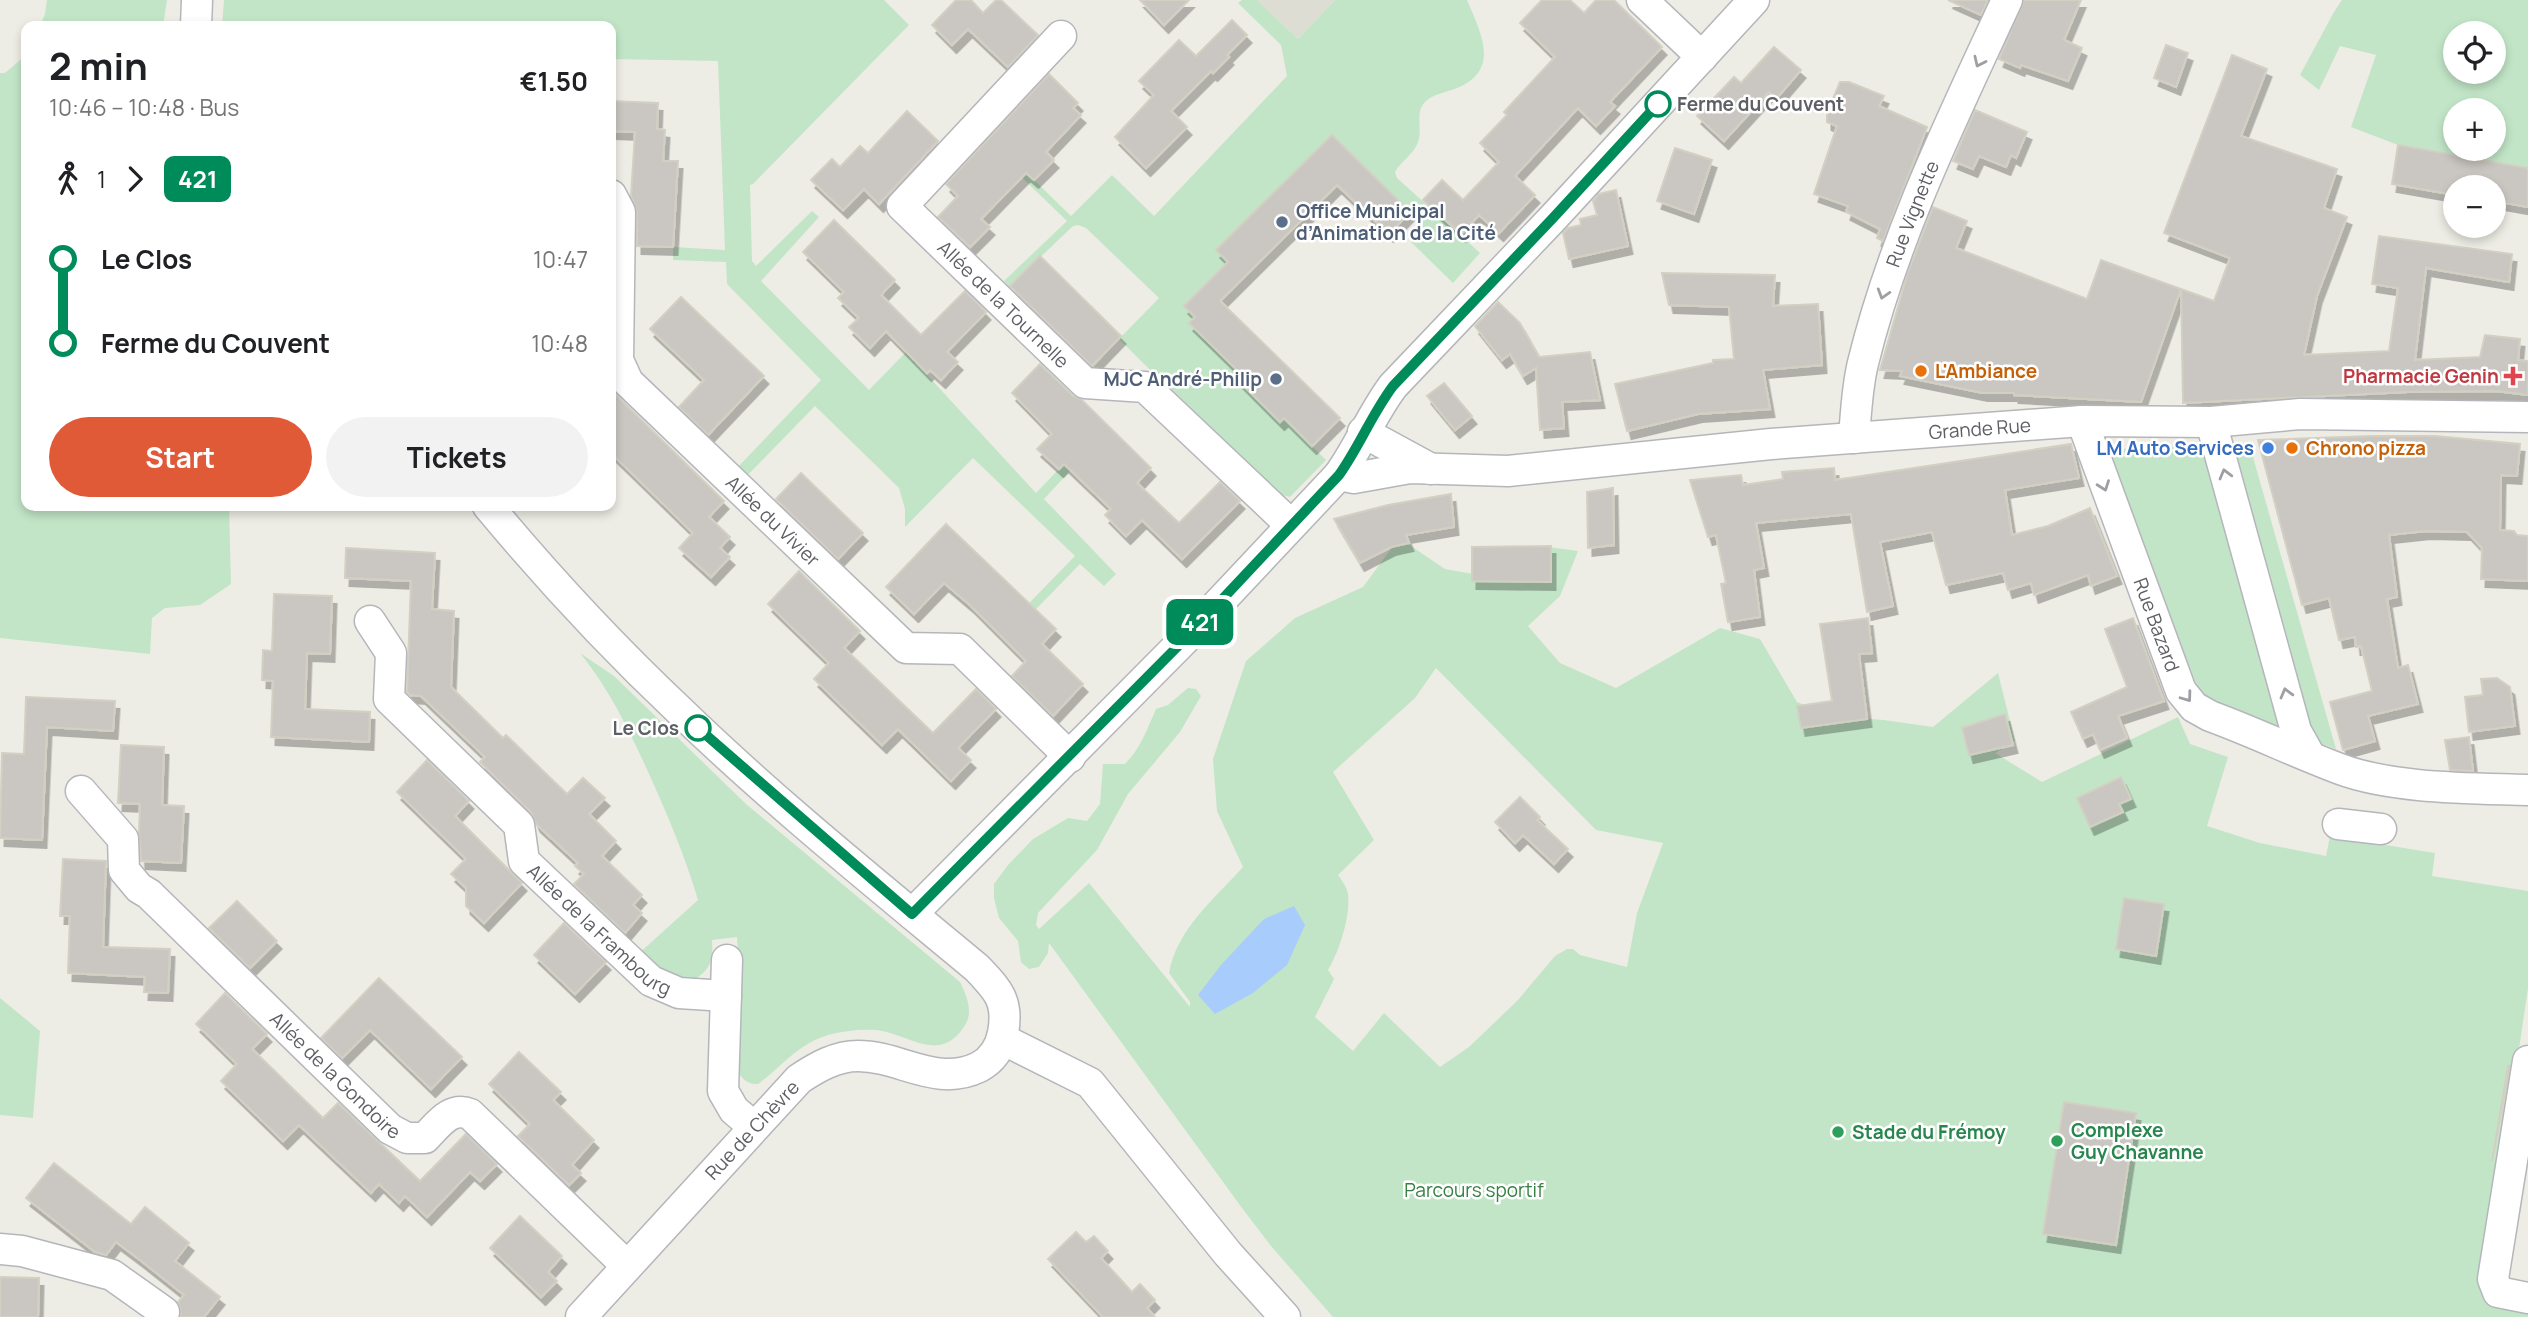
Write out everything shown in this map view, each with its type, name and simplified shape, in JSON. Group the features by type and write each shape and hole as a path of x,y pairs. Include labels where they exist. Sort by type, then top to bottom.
{"street":[{"path":"196,21 197,0"},
{"path":"1642,0 1702,57"},
{"path":"912,914 1183,641 1290,524 1339,475 1375,411 1410,366 1553,218 1754,0"},
{"name":"Rue Vignette","path":"1854,438 1863,365 1882,294 1906,223 2007,0"},
{"name":"Allée de la Tournelle","path":"1060,36 902,206 1085,383 1145,387 1290,524"},
{"name":"Allée du Vivier","path":"616,204 620,212 618,360 628,382 905,648 960,649 1070,757"},
{"name":"Grande Rue","path":"1339,475 1353,478 1410,468 1508,471 1854,438 2082,421 2211,422 2300,414 2528,418"},
{"name":"Rue Bazard","path":"2082,421 2181,691 2194,707 2342,770 2395,781 2528,790"},
{"path":"2211,422 2296,731 2311,756"},
{"name":"Grande Rue","path":"1363,432 1431,469"},
{"path":"492,511 577,607 679,711 724,753 976,968 997,991 1004,1004 1006,1016 1002,1039 1090,1083 1228,1254 1285,1317"},
{"name":"Allée de la Frambourg","path":"370,621 391,653 389,699 519,825 524,862 651,981 679,993 726,996"},
{"name":"Allée de la Gondoire","path":"81,791 123,839 124,870 130,879 149,894 390,1129 407,1138 425,1138 450,1113 460,1111 470,1114 627,1266"},
{"path":"2339,824 2381,829"},
{"path":"727,960 723,1091 734,1110 754,1127"},
{"name":"Rue de Chèvre","path":"581,1317 799,1079 827,1062 843,1057 861,1056 933,1074 952,1075 967,1072 991,1059 1002,1039"},
{"path":"2528,1061 2493,1279 2498,1292 2528,1298"},
{"path":"0,1249 22,1251 112,1275 163,1312"}],"shaded area":[{"path":"1257,0 1335,0 1298,39"}],"green space":[{"path":"47,0 167,0 164,21 42,21"},
{"path":"224,0 884,0 909,25 750,185 752,261 756,266 812,211 819,217 761,281 869,390 906,352 1036,493 1104,422 1110,428 1044,499 1116,574 1104,586 1080,564 1006,640 999,634 1075,556 973,458 905,527 905,509 899,488 815,406 744,479 735,470 821,380 727,284 726,262 673,260 673,247 725,250 718,61 616,59 616,21 222,21"},
{"path":"1242,0 1257,0 1298,39 1335,0 1467,0 1478,25 1484,50 1479,71 1471,80 1433,97 1422,105 1418,142 1395,172 1397,178 1480,253 1453,283 1411,242 1422,226 1332,135 1217,250 1228,262 1184,306 1195,317 1189,323 1236,369 1232,374 1280,421 1284,418 1326,460 1290,497 1274,493 1119,339 1159,298 1086,228 1073,226 1009,287 1004,281 1067,221 982,139 987,134 1071,216 1112,175 1154,216 1287,76 1281,45 1238,3"},
{"path":"2342,0 2528,0 2528,168 2488,161 2506,161 2506,98 2443,98 2443,153 2398,145 2351,127 2376,55 2340,46 2319,90 2300,75"},
{"path":"21,59 21,511 229,511 231,584 200,605 165,608 152,618 150,654 0,638 0,73 5,73"},
{"path":"2249,443 2336,749 2214,703 2198,689 2112,464 2113,455 2118,449"},
{"name":"Complexe Guy Chavanne","path":"1399,538 1445,569 1490,577 1549,547 1578,551 1560,596 1528,626 1560,663 1616,688 1720,628 1760,639 1797,702 1832,716 1933,727 1998,673 2015,741 1995,753 2042,782 2178,717 2190,744 2228,757 2207,826 2260,843 2326,856 2330,836 2435,853 2432,876 2528,891 2528,988 2483,1294 2528,1301 2528,1317 1333,1317 1242,1208 1049,943 1048,953 1039,967 1029,969 1021,962 1018,941 999,918 994,884 1033,839 1068,818 1087,821 1100,804 1103,764 1125,764 1139,745 1156,709 1168,705 1188,688 1196,689 1201,696 1180,732 1128,794 1097,850 1038,913 1036,925 1039,929 1089,883 1190,1007 1190,1002 1169,973 1173,957 1198,916 1243,867 1217,811 1213,759 1246,661 1295,618 1363,587","holes":["1436,668 1596,830 1663,843 1637,913 1627,967 1567,949 1555,956 1518,1000 1469,1047 1440,1067 1384,1013 1353,1051 1315,1017 1334,979 1328,970 1347,920 1347,890 1338,875 1374,840 1333,772 1415,698"]},
{"path":"580,653 614,676 746,804 960,982 967,999 969,1016 954,1038 944,1044 933,1045 876,1030 840,1032 807,1044 758,1084 747,1082 742,1077 736,1068 741,1007 737,937 712,940 712,955 708,967 700,976 686,984 636,956 698,900 676,836 634,743 610,696"},
{"path":"0,998 40,1031 33,1118 0,1115"}],"water":[{"path":"1294,906 1305,925 1287,965 1253,993 1215,1014 1198,995 1221,965 1264,919"}],"building":[{"path":"956,0 971,0 983,13 996,0 1001,0 1038,35 1008,67 968,29 952,45 932,25"},
{"path":"1140,0 1189,0 1164,25"},
{"path":"1542,0 1570,0 1584,13 1596,0 1614,0 1662,47 1610,102 1615,106 1596,126 1578,108 1515,176 1535,195 1499,233 1479,215 1461,234 1423,200 1442,180 1463,200 1499,162 1480,143 1507,115 1504,112 1555,57 1520,23"},
{"path":"1948,0 1988,0 1981,15"},
{"path":"2024,0 2081,0 2064,40 2082,48 2068,81 2021,65 2020,68 1999,59"},
{"path":"1232,20 1247,35 1213,73 1211,71 1171,111 1187,127 1146,168 1115,137 1154,95 1139,81 1179,40 1196,56"},
{"path":"2166,45 2188,53 2176,87 2154,78"},
{"path":"1774,47 1801,70 1776,99 1769,92 1724,141 1697,116 1734,77 1741,83"},
{"path":"2232,55 2267,69 2241,136 2337,169 2324,208 2347,217 2317,296 2304,355 2389,351 2398,288 2372,284 2379,236 2512,254 2509,282 2426,268 2415,360 2480,357 2485,335 2520,339 2518,360 2528,361 2528,395 2496,391 2408,392 2183,403 2181,289 2214,301 2230,258 2164,233"},
{"path":"1049,74 1078,103 1073,108 1081,115 1046,152 1054,160 1034,180 1026,173 981,219 990,227 970,247 938,217 958,196 946,184"},
{"path":"1840,82 1849,82 1884,96 1879,106 1927,127 1883,241 1877,238 1880,229 1846,212 1848,206 1814,194 1837,126 1827,122 1827,113"},
{"path":"616,101 658,103 657,129 665,130 663,161 678,161 673,247 637,246 637,212 631,196 635,132 616,131"},
{"path":"1975,110 2027,132 2016,158 2011,155 2006,167 1979,156 1973,169 1953,161"},
{"path":"907,111 938,141 879,204 864,189 843,210 811,180 832,159 840,167 860,146 868,153"},
{"path":"1332,135 1410,212 1389,234 1337,185 1220,301 1340,418 1312,446 1284,418 1280,422 1232,374 1236,369 1189,323 1195,317 1184,306 1228,262 1216,250"},
{"path":"2398,145 2443,153 2443,161 2488,161 2528,168 2528,207 2506,203 2506,175 2443,175 2443,193 2392,184"},
{"path":"1675,148 1712,160 1694,214 1657,201"},
{"path":"1616,190 1628,246 1569,259 1563,233 1568,228 1581,225 1580,219 1597,215 1593,201 1599,194"},
{"path":"1933,207 1967,221 1956,248 2087,299 2101,260 2181,289 2141,402 1983,393 1900,376 1902,371 1880,370 1907,275"},
{"path":"834,220 895,280 881,295 921,335 965,291 986,312 947,352 958,362 941,380 930,370 927,373 886,331 870,348 849,327 859,318 838,298 844,292 803,252"},
{"path":"1040,256 1121,336 1092,366 1010,286"},
{"path":"1662,273 1775,275 1773,306 1818,304 1822,365 1763,370 1770,409 1698,414 1627,431 1615,384 1713,363 1713,360 1734,359 1729,307 1669,305"},
{"path":"681,297 764,376 708,435 679,407 704,380 650,329"},
{"path":"1498,302 1520,323 1539,357 1590,352 1600,400 1562,402 1564,428 1540,430 1536,368 1523,376 1510,354 1502,360 1475,326"},
{"path":"1040,364 1073,396 1081,399 1151,468 1137,483 1179,523 1220,482 1240,501 1182,559 1142,520 1126,536 1105,515 1111,509 1064,464 1059,469 1037,449 1052,434 1012,393"},
{"path":"1444,383 1472,416 1455,430 1427,396"},
{"path":"616,395 724,501 709,517 730,537 720,548 730,557 711,577 679,548 693,533 616,458"},
{"path":"2435,436 2520,444 2517,476 2501,475 2500,530 2528,536 2528,581 2481,579 2482,548 2467,532 2426,531 2389,535 2397,597 2387,599 2398,668 2408,665 2418,704 2368,716 2375,741 2343,750 2330,702 2372,691 2361,646 2356,647 2355,637 2339,640 2329,598 2302,605 2258,440"},
{"path":"2071,444 2079,478 2005,490 2012,535 2048,526 2090,508 2117,576 2091,586 2088,575 2034,595 2031,583 2008,590 2003,573 1946,585 1932,532 1880,542 1893,606 1867,612 1851,514 1756,523 1764,568 1754,570 1760,617 1728,622 1721,584 1726,583 1716,535 1708,537 1690,480 1741,475 1743,485 1783,479 1782,472 1834,468 1835,480"},
{"path":"801,473 863,533 838,559 776,499"},
{"path":"1613,488 1614,545 1588,548 1587,492"},
{"path":"1451,494 1454,527 1406,535 1409,543 1391,547 1360,563 1334,519 1388,505"},
{"path":"946,524 1056,629 1042,644 1083,684 1053,716 1012,676 1026,661 944,583 914,614 886,587"},
{"path":"1551,546 1551,582 1472,581 1472,547"},
{"path":"346,548 435,553 432,609 454,611 451,687 503,738 506,735 567,794 583,778 605,798 589,814 616,841 602,856 642,895 633,905 642,913 625,933 574,884 584,874 575,866 578,863 536,824 531,812 480,762 485,757 421,696 407,692 411,581 345,578"},
{"path":"799,571 860,631 844,648 933,733 976,689 996,709 958,748 971,760 951,781 898,729 882,745 814,679 829,663 768,604"},
{"path":"274,594 332,596 330,654 307,653 305,709 370,712 369,742 271,737 273,681 262,680 263,650 272,651"},
{"path":"1868,618 1872,653 1859,654 1867,719 1801,728 1797,706 1832,701 1820,624"},
{"path":"2133,618 2164,701 2118,716 2127,738 2100,750 2093,734 2083,739 2071,712 2127,687 2105,629"},
{"path":"2497,678 2510,687 2515,726 2469,732 2465,697 2483,695 2481,679"},
{"path":"26,697 115,701 113,731 47,727 42,840 0,838 2,753 24,754"},
{"path":"2005,714 2013,745 1969,755 1962,728"},
{"path":"2469,737 2473,771 2450,770 2445,740"},
{"path":"121,745 164,747 162,805 184,806 181,863 141,861 140,804 118,803"},
{"path":"427,760 469,801 455,816 522,883 484,923 466,906 466,888 451,874 466,859 397,792"},
{"path":"2121,777 2131,799 2119,804 2123,812 2090,827 2077,798"},
{"path":"1520,797 1540,817 1537,820 1568,849 1554,864 1523,835 1515,843 1495,822"},
{"path":"63,859 106,861 103,947 170,949 168,993 144,992 145,977 68,973 70,916 60,916"},
{"path":"2124,898 2164,904 2156,956 2116,949"},
{"path":"237,901 277,941 250,968 209,928"},
{"path":"564,923 606,962 575,994 534,955"},
{"path":"379,978 462,1057 431,1089 370,1030 342,1058 321,1038"},
{"path":"225,993 267,1034 252,1049 323,1118 338,1103 420,1181 466,1134 497,1164 480,1181 470,1172 427,1217 405,1196 399,1203 379,1184 371,1193 299,1125 283,1141 221,1081 237,1064 196,1024"},
{"path":"519,1052 561,1092 553,1100 594,1140 572,1165 581,1173 569,1185 518,1136 530,1124 489,1084"},
{"path":"2508,1066 2510,1066 2492,1161"},
{"path":"2064,1102 2136,1113 2116,1245 2043,1234"},
{"path":"54,1163 131,1224 145,1207 189,1243 175,1261 220,1297 204,1317 180,1317 178,1302 184,1295 116,1242 106,1255 95,1252 26,1198"},
{"path":"520,1216 562,1256 548,1272 557,1281 541,1297 490,1248"},
{"path":"1076,1232 1086,1242 1094,1236 1108,1251 1101,1258 1132,1292 1140,1284 1155,1300 1147,1308 1155,1317 1103,1317 1048,1259"},
{"path":"0,1277 39,1278 38,1317 0,1317"}],"bus line":[{"name":"421","path":"698,728 912,914 1183,641 1290,524 1339,475 1375,411 1410,366 1553,218 1658,104"}],"place":[{"name":"Ferme du Couvent","path":"1658,104"},
{"name":"Office Municipal d’Animation de la Cité","path":"1282,222"},
{"name":"L'Ambiance","path":"1921,371"},
{"name":"Pharmacie Genin","path":"2513,376"},
{"name":"MJC André-Philip","path":"1276,379"},
{"name":"LM Auto Services","path":"2268,448"},
{"name":"Chrono pizza","path":"2292,448"},
{"name":"Le Clos","path":"698,728"},
{"name":"Stade du Frémoy","path":"1838,1132"},
{"name":"Complexe Guy Chavanne","path":"2057,1141"}],"park label":[{"name":"Parcours sportif","path":"1474,1190"}]}
